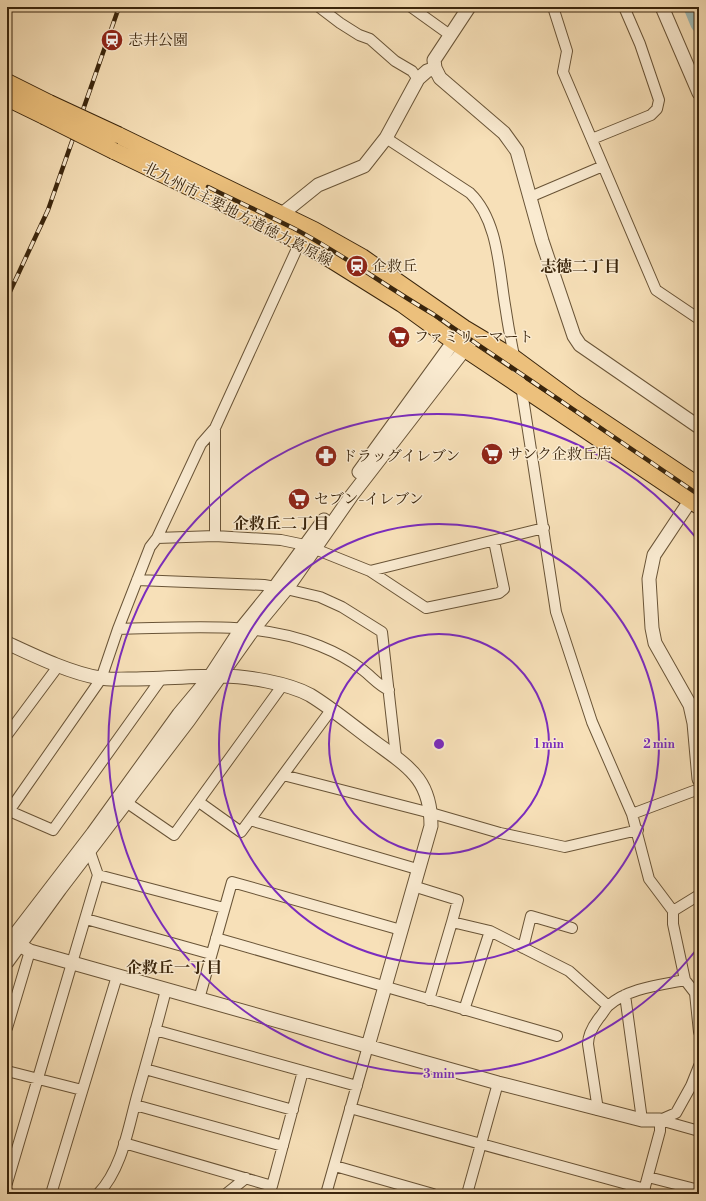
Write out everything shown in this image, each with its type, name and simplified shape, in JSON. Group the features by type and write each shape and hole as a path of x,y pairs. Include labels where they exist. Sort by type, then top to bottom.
{"main road":[{"name":"北九州市主要地方道徳力葛原線","path":"7,82 46,110 114,151 300,242 402,304 460,345 695,503"},
{"name":"北九州市主要地方道徳力葛原線","path":"7,98 118,135 282,214 362,257 470,331 514,358 575,402 699,486"}],"street":[{"path":"319,7 359,35 370,39 395,61 412,71 418,79"},
{"path":"412,7 450,35"},
{"path":"469,7 434,60 435,68 440,78 504,133 517,151 542,241 572,331 580,345 699,427"},
{"path":"553,7 567,51 563,72 656,290 699,319"},
{"path":"592,139 651,115 657,109 659,100 640,44 624,7"},
{"path":"662,7 699,94"},
{"path":"282,214 318,185 364,166 386,138 418,79 427,71 435,68"},
{"path":"386,138 462,187 476,199 490,227 514,358 521,385 556,612 592,722 638,830 649,879 673,912 673,924 685,980 695,993 699,1032"},
{"path":"530,197 603,166"},
{"path":"161,679 53,830 8,810 101,679 118,629 150,547 157,538 202,444 215,428 300,242"},
{"path":"7,1028 17,945 90,852 247,630 281,588 310,546 352,495 470,331"},
{"path":"215,428 215,536"},
{"path":"699,486 695,503 654,555 649,579 652,628 655,643 690,705 694,722 699,779"},
{"path":"370,571 544,528"},
{"path":"157,538 215,536 281,540 310,546 370,571 426,608 499,593 504,589 494,541"},
{"path":"138,580 264,584 320,597 342,607 382,632 396,758"},
{"path":"118,629 247,630 298,638 321,647 352,663 389,690"},
{"path":"7,643 59,665 101,679 215,677 259,679 282,686 309,695 396,758 419,779 427,796 431,813 431,826 417,869 326,1194"},
{"path":"7,735 59,665"},
{"path":"7,962 93,833 179,714 215,677"},
{"path":"126,802 174,835 282,686"},
{"path":"199,802 241,832 331,710"},
{"path":"283,775 431,813 500,833 565,846 638,830"},
{"path":"632,814 699,789"},
{"path":"250,820 417,869"},
{"path":"7,1183 98,875 90,852"},
{"path":"98,875 224,908"},
{"path":"198,999 232,882 401,930"},
{"path":"413,886 458,900 429,1000"},
{"path":"673,912 699,895"},
{"path":"523,948 531,916 572,928"},
{"path":"86,919 211,954"},
{"path":"452,922 490,932 569,971 608,1006"},
{"path":"464,1010 490,932"},
{"path":"216,938 557,1036"},
{"path":"17,945 116,976 498,1083 598,1110 642,1120 660,1120 699,1131"},
{"path":"51,1194 116,976"},
{"path":"598,1110 588,1039 594,1024 608,1006 625,995 648,987 685,980"},
{"path":"98,1194 107,1185 115,1170 124,1143 166,990"},
{"path":"625,995 642,1120"},
{"path":"155,1030 357,1086"},
{"path":"660,1120 676,1113 695,1086 699,1066"},
{"path":"145,1069 293,1110"},
{"path":"7,1071 82,1090"},
{"path":"124,1143 272,1186 303,1071"},
{"path":"467,1194 498,1083"},
{"path":"135,1105 283,1146"},
{"path":"350,1108 481,1144 644,1192 660,1131 660,1120"},
{"path":"335,1166 433,1194"},
{"path":"648,1177 699,1190"},
{"path":"226,1194 246,1178"}],"waterway":[{"path":"692,7 699,24"}],"railway":[{"path":"7,298 48,210 119,7"},
{"path":"208,187 293,228 346,259 433,314 699,495"}],"place":[{"name":"志井公園","path":"112,40"},
{"name":"企救丘","path":"357,266"},
{"name":"ファミリーマート","path":"399,337"},
{"name":"サンク企救丘店","path":"492,454"},
{"name":"ドラッグイレブン","path":"326,456"},
{"name":"セブン-イレブン","path":"299,499"}],"district":[{"name":"志徳二丁目","path":"580,266"},
{"name":"企救丘二丁目","path":"281,523"},
{"name":"企救丘一丁目","path":"174,967"}]}
